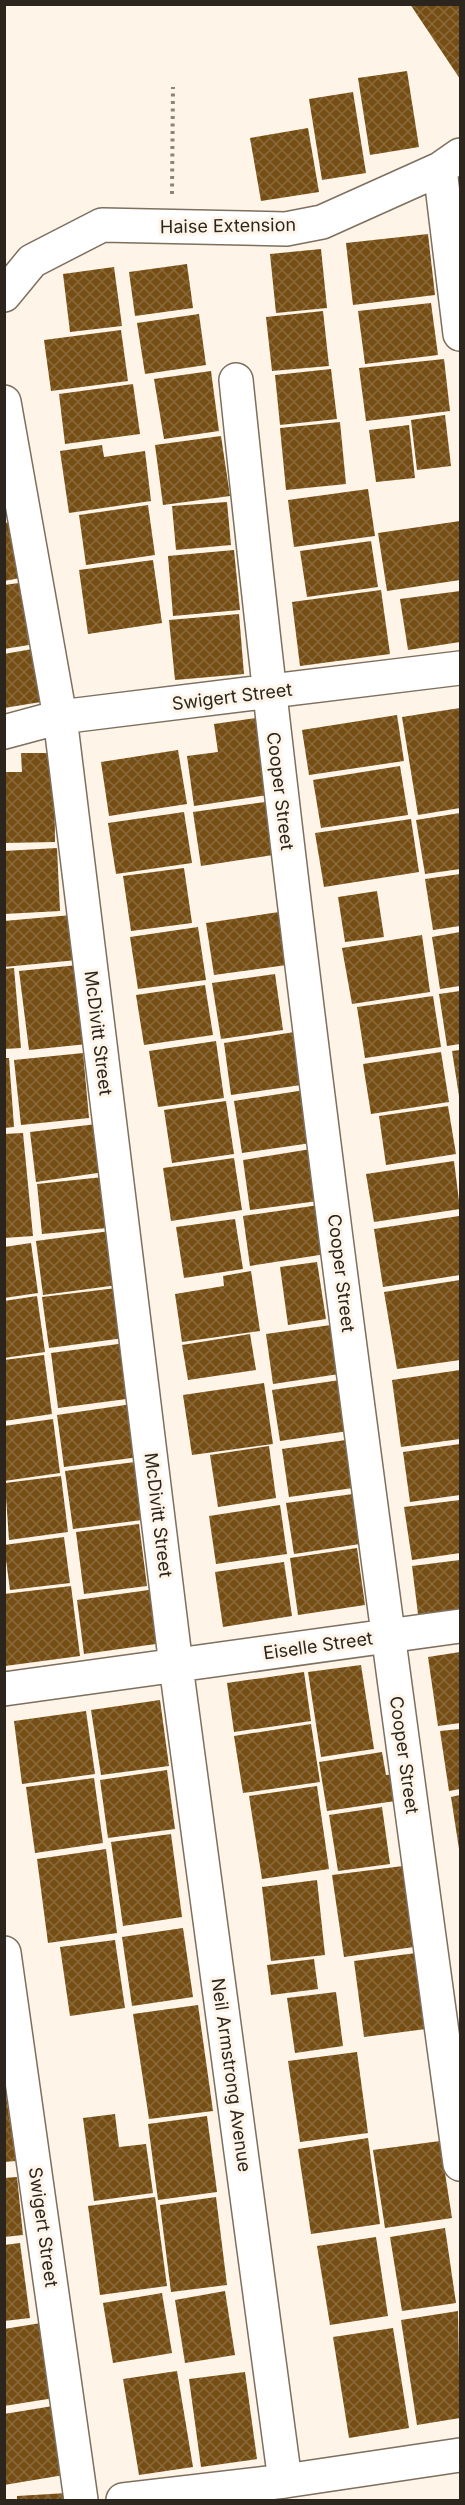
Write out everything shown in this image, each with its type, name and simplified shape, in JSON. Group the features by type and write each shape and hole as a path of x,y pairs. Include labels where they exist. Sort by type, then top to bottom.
{"street":[{"name":"Haise Extension","path":"4,295 32,261 102,225 286,229 322,222 450,162"},
{"path":"450,162 460,334"},
{"name":"Cooper Street","path":"236,380 268,693 388,1636 460,2164"},
{"name":"McDivitt Street","path":"4,402 60,717 176,1666"},
{"name":"Swigert Street","path":"4,732 60,717 460,668"},
{"name":"Eiselle Street","path":"176,1666 460,1626"},
{"path":"4,1689 176,1666"},
{"name":"Neil Armstrong Avenue","path":"176,1666 285,2481"},
{"name":"Swigert Street","path":"4,1953 81,2500"},
{"path":"123,2500 285,2481 460,2456"}],"path":[{"path":"172,227 173,87"}],"building":[{"path":"410,4 460,4 460,79"},
{"path":"407,71 419,147 370,155 358,78"},
{"path":"353,92 366,173 322,180 309,99"},
{"path":"308,128 319,192 261,201 250,138"},
{"path":"428,234 435,295 353,305 346,243"},
{"path":"321,249 327,308 276,313 270,254"},
{"path":"187,264 193,308 135,316 129,272"},
{"path":"114,267 122,326 70,332 63,274"},
{"path":"431,303 438,355 365,364 358,311"},
{"path":"323,311 329,366 272,371 266,317"},
{"path":"199,314 206,365 145,374 137,323"},
{"path":"121,330 128,381 51,391 44,340"},
{"path":"444,359 450,411 366,421 359,368"},
{"path":"331,369 337,419 280,425 275,375"},
{"path":"211,371 219,431 164,439 154,379"},
{"path":"133,384 140,434 65,444 59,394"},
{"path":"445,415 451,466 417,470 411,420"},
{"path":"340,422 346,484 286,490 280,428"},
{"path":"409,425 415,478 376,482 369,430"},
{"path":"221,436 230,496 163,505 155,445"},
{"path":"102,445 104,457 145,451 151,501 69,513 60,451"},
{"path":"368,489 375,536 294,547 288,500"},
{"path":"227,502 231,545 176,550 172,506"},
{"path":"148,505 155,555 86,565 79,515"},
{"path":"460,521 460,580 387,591 378,533"},
{"path":"11,522 20,578 4,581 4,523"},
{"path":"371,541 378,587 307,597 300,551"},
{"path":"234,550 240,610 173,616 168,556"},
{"path":"153,560 162,623 88,634 79,570"},
{"path":"19,583 29,645 4,649 4,585"},
{"path":"381,590 390,654 300,666 292,602"},
{"path":"460,591 460,642 408,650 400,599"},
{"path":"239,614 244,674 175,680 169,620"},
{"path":"38,648 47,701 4,708 4,654"},
{"path":"460,708 460,808 418,815 402,717"},
{"path":"397,715 404,761 309,775 302,730"},
{"path":"256,718 268,795 194,806 187,756 218,752 214,724"},
{"path":"178,750 187,804 109,816 101,762"},
{"path":"21,753 54,753 55,842 4,843 4,772 22,772"},
{"path":"400,766 408,815 321,828 313,780"},
{"path":"265,802 273,855 201,866 193,812"},
{"path":"184,812 192,863 116,874 108,823"},
{"path":"460,813 460,869 425,874 416,820"},
{"path":"411,819 419,872 324,887 315,833"},
{"path":"57,848 60,911 4,914 4,851"},
{"path":"184,868 192,923 131,931 123,876"},
{"path":"460,874 460,926 433,930 425,879"},
{"path":"377,891 384,937 345,942 338,897"},
{"path":"279,912 287,965 214,975 206,923"},
{"path":"72,915 77,960 4,967 4,921"},
{"path":"198,927 206,980 138,989 130,937"},
{"path":"460,932 460,986 440,989 432,937"},
{"path":"422,935 430,992 352,1004 342,948"},
{"path":"78,965 87,1044 29,1050 19,971"},
{"path":"14,968 21,1048 4,1049 4,969"},
{"path":"275,974 283,1030 221,1039 212,983"},
{"path":"205,985 213,1035 144,1045 136,995"},
{"path":"460,991 460,1044 447,1046 439,994"},
{"path":"433,996 441,1047 365,1058 357,1007"},
{"path":"301,1031 308,1084 231,1095 224,1043"},
{"path":"216,1041 224,1098 158,1107 149,1051"},
{"path":"460,1050 460,1096 459,1096 452,1051"},
{"path":"441,1052 449,1102 371,1114 363,1064"},
{"path":"83,1053 89,1118 21,1125 14,1060"},
{"path":"4,1058 9,1058 14,1127 4,1128"},
{"path":"311,1089 318,1142 242,1153 234,1101"},
{"path":"226,1101 234,1154 172,1163 164,1110"},
{"path":"448,1106 456,1154 386,1165 379,1116"},
{"path":"105,1123 111,1171 36,1182 30,1132"},
{"path":"23,1133 33,1236 4,1238 4,1134"},
{"path":"311,1149 318,1201 250,1210 243,1160"},
{"path":"234,1158 242,1210 171,1221 163,1168"},
{"path":"454,1161 460,1209 374,1222 366,1174"},
{"path":"103,1177 108,1228 42,1234 37,1184"},
{"path":"319,1205 326,1254 250,1266 243,1216"},
{"path":"459,1216 460,1275 383,1287 374,1229"},
{"path":"235,1219 243,1269 184,1278 176,1227"},
{"path":"110,1231 118,1285 43,1295 36,1241"},
{"path":"31,1243 38,1293 4,1298 4,1247"},
{"path":"317,1262 326,1319 288,1325 280,1267"},
{"path":"251,1271 260,1331 182,1342 175,1294 224,1286 223,1276"},
{"path":"460,1280 460,1360 397,1369 384,1292"},
{"path":"117,1288 124,1338 49,1348 42,1297"},
{"path":"37,1296 45,1352 4,1358 4,1301"},
{"path":"331,1325 339,1374 273,1384 266,1334"},
{"path":"250,1334 256,1370 188,1380 182,1345"},
{"path":"126,1343 134,1398 58,1408 51,1353"},
{"path":"44,1355 52,1414 4,1421 4,1360"},
{"path":"460,1370 460,1439 401,1447 392,1380"},
{"path":"340,1380 348,1431 280,1441 272,1390"},
{"path":"264,1383 273,1444 192,1455 183,1395"},
{"path":"132,1404 139,1457 64,1467 57,1415"},
{"path":"53,1419 60,1473 4,1481 4,1426"},
{"path":"346,1440 353,1488 289,1497 282,1449"},
{"path":"460,1444 460,1495 410,1502 403,1452"},
{"path":"269,1446 276,1498 218,1507 210,1455"},
{"path":"135,1462 142,1520 73,1529 65,1471"},
{"path":"61,1476 68,1532 9,1540 5,1483"},
{"path":"353,1494 360,1544 294,1554 286,1503"},
{"path":"460,1500 460,1553 412,1560 404,1507"},
{"path":"280,1505 287,1554 216,1564 209,1516"},
{"path":"139,1524 147,1586 84,1594 76,1532"},
{"path":"64,1537 70,1583 10,1590 4,1545"},
{"path":"357,1548 365,1605 298,1615 290,1558"},
{"path":"460,1560 460,1609 418,1614 412,1566"},
{"path":"284,1562 292,1616 223,1627 215,1572"},
{"path":"71,1586 80,1656 5,1666 4,1594"},
{"path":"156,1589 163,1643 84,1654 77,1600"},
{"path":"460,1652 460,1723 438,1726 428,1657"},
{"path":"361,1665 374,1749 321,1757 308,1672"},
{"path":"304,1672 311,1721 234,1732 227,1683"},
{"path":"160,1700 169,1766 101,1775 91,1710"},
{"path":"86,1711 95,1774 22,1784 14,1721"},
{"path":"311,1724 320,1782 243,1793 234,1736"},
{"path":"460,1729 460,1789 449,1791 440,1731"},
{"path":"382,1752 386,1775 398,1774 402,1800 327,1811 319,1762"},
{"path":"167,1770 175,1829 108,1838 100,1780"},
{"path":"94,1778 103,1843 35,1853 26,1787"},
{"path":"317,1786 329,1869 262,1879 249,1796"},
{"path":"460,1795 460,1849 459,1849 451,1797"},
{"path":"382,1807 390,1864 338,1871 329,1815"},
{"path":"171,1834 182,1917 123,1926 111,1842"},
{"path":"106,1849 117,1933 48,1943 37,1859"},
{"path":"403,1866 414,1947 344,1957 332,1875"},
{"path":"317,1880 325,1955 271,1961 262,1887"},
{"path":"183,1928 193,1997 132,2006 122,1937"},
{"path":"115,1940 125,2008 70,2016 60,1947"},
{"path":"416,1953 426,2029 364,2037 354,1961"},
{"path":"314,1959 318,1989 271,1995 267,1965"},
{"path":"336,1992 343,2046 295,2053 287,1998"},
{"path":"198,2005 213,2111 149,2119 133,2014"},
{"path":"357,2052 368,2133 300,2142 288,2061"},
{"path":"4,2083 16,2161 4,2162"},
{"path":"115,2114 119,2147 146,2144 153,2193 94,2201 83,2118"},
{"path":"207,2116 217,2192 158,2200 148,2124"},
{"path":"368,2138 380,2224 311,2234 298,2149"},
{"path":"440,2141 452,2218 385,2228 373,2150"},
{"path":"17,2177 23,2235 4,2237 4,2178"},
{"path":"155,2197 167,2286 100,2295 88,2206"},
{"path":"216,2197 227,2285 171,2292 160,2205"},
{"path":"445,2228 456,2303 402,2311 390,2237"},
{"path":"376,2237 388,2316 330,2325 317,2246"},
{"path":"20,2243 30,2318 4,2321 4,2245"},
{"path":"225,2291 235,2355 185,2363 175,2300"},
{"path":"162,2293 172,2353 113,2363 103,2303"},
{"path":"458,2311 460,2418 417,2425 401,2320"},
{"path":"41,2323 54,2398 4,2406 4,2329"},
{"path":"393,2328 409,2428 349,2438 333,2337"},
{"path":"177,2371 193,2467 139,2475 123,2379"},
{"path":"245,2372 257,2459 201,2467 189,2379"},
{"path":"59,2405 70,2474 4,2485 4,2414"},
{"path":"67,2493 68,2500 17,2500 17,2496"}]}
